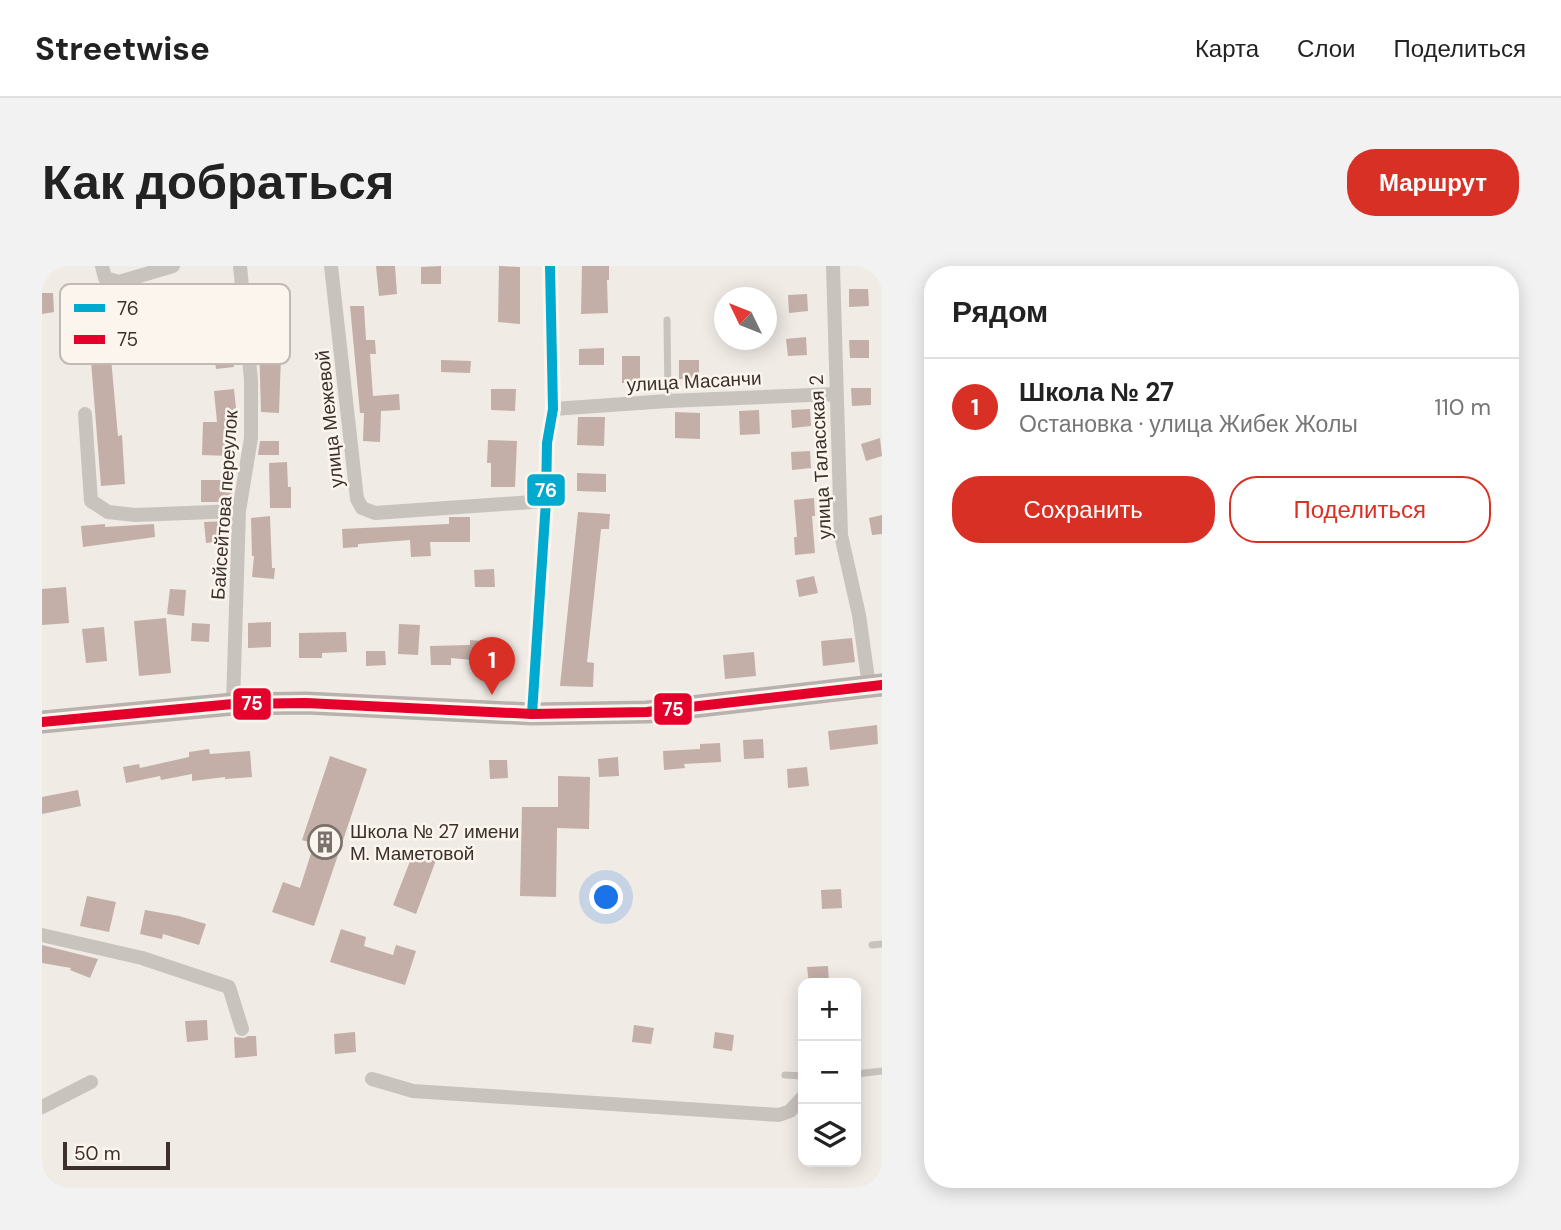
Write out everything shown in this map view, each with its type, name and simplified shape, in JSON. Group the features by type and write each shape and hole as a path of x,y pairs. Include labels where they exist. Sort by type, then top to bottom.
{"main road":[{"path":"42,722 233,704 306,703 531,714 647,712 875,685"}],"street":[{"path":"102,266 105,278 119,282 173,266"},
{"name":"Байсейтова переулок","path":"240,266 242,284"},
{"name":"улица Межевой","path":"331,266 357,499 362,508 375,513 546,501"},
{"path":"531,714 546,501 547,443 554,409 550,266"},
{"name":"улица Таласская 2","path":"833,266 841,535 875,685"},
{"name":"Байсейтова переулок","path":"233,704 239,511 251,438 249,364"},
{"name":"улица Масанчи","path":"554,409 836,394"},
{"path":"85,414 91,501 108,512 135,515 239,511"},
{"path":"42,935 142,958 229,987 242,1029"},
{"path":"372,1079 413,1091 779,1115 790,1111 798,1102"},
{"path":"42,1107 91,1082"}],"lane":[{"path":"667,320 668,401"},
{"path":"872,945 882,944"},
{"path":"861,1073 882,1071"},
{"path":"785,1075 798,1076"}],"building":[{"path":"376,266 395,266 397,294 379,296"},
{"path":"441,266 441,284 421,284 421,267"},
{"path":"499,266 520,267 520,324 498,322"},
{"path":"582,266 609,266 608,313 581,314"},
{"path":"849,289 868,289 869,306 849,307"},
{"path":"42,293 53,293 54,312 42,314"},
{"path":"807,294 808,311 789,313 788,295"},
{"path":"350,306 364,306 366,340 375,340 376,354 370,354 373,396 399,394 400,410 381,411 380,442 363,441 364,413 360,413"},
{"path":"806,337 807,355 788,356 786,339"},
{"path":"849,340 869,340 869,358 850,358"},
{"path":"604,348 604,365 579,365 579,349"},
{"path":"622,356 640,356 640,383 622,383"},
{"path":"441,360 471,361 470,373 441,372"},
{"path":"679,360 699,360 699,379 679,379"},
{"path":"91,364 112,364 118,436 122,435 125,484 101,486"},
{"path":"215,364 234,364 234,367 216,369"},
{"path":"260,364 281,364 279,413 261,412"},
{"path":"851,388 871,388 871,405 852,406"},
{"path":"234,389 236,408 233,409 231,456 202,455 203,422 217,422 214,391"},
{"path":"491,389 516,389 515,411 491,410"},
{"path":"810,409 811,426 792,428 791,410"},
{"path":"759,410 760,434 740,435 739,411"},
{"path":"675,412 700,413 700,439 675,438"},
{"path":"578,417 605,417 604,446 577,445"},
{"path":"880,438 882,456 866,461 861,444"},
{"path":"488,440 517,441 515,487 491,487 491,463 487,463"},
{"path":"260,441 279,441 279,455 258,455"},
{"path":"810,451 811,468 792,470 791,452"},
{"path":"287,462 291,508 270,508 269,463"},
{"path":"577,473 606,474 606,492 577,491"},
{"path":"201,480 232,480 231,502 201,502"},
{"path":"814,498 815,516 812,516 815,553 795,555 794,537 797,537 794,500"},
{"path":"578,512 610,514 609,529 601,529 587,662 594,663 593,687 560,686"},
{"path":"882,515 882,534 872,535 869,518"},
{"path":"270,516 274,579 252,577 254,556 251,518"},
{"path":"449,517 470,517 470,542 430,542 431,556 411,557 410,540 358,544 358,547 343,548 342,529 449,524"},
{"path":"228,521 228,541 206,543 204,522"},
{"path":"105,524 105,527 154,524 155,537 83,547 81,526"},
{"path":"494,569 495,587 475,587 474,570"},
{"path":"814,576 818,593 799,597 796,580"},
{"path":"66,587 69,623 42,625 42,589"},
{"path":"170,589 186,590 184,616 167,614"},
{"path":"166,618 171,673 139,676 134,621"},
{"path":"271,622 271,647 248,648 248,623"},
{"path":"192,623 210,624 209,642 191,641"},
{"path":"399,624 420,625 418,655 398,654"},
{"path":"104,627 107,661 86,663 82,629"},
{"path":"346,632 347,652 322,653 322,658 299,658 299,633"},
{"path":"852,638 855,662 823,666 821,641"},
{"path":"470,640 495,642 493,662 451,658 451,665 431,665 430,646 470,645"},
{"path":"366,651 385,651 386,665 366,666"},
{"path":"754,652 756,676 725,679 723,655"},
{"path":"877,725 878,744 830,750 828,731"},
{"path":"763,739 764,758 744,759 743,740"},
{"path":"720,743 721,762 684,764 685,768 664,770 663,751 700,749 700,744"},
{"path":"209,749 210,754 250,751 252,777 192,781 192,774 161,780 160,776 126,783 123,767 139,764 140,768 189,757 189,752"},
{"name":"Школа № 27 имени М. Маметовой","path":"330,756 367,769 314,926 272,912 283,882 300,888 314,844 302,840"},
{"path":"618,757 619,776 599,777 598,759"},
{"path":"489,760 507,760 508,778 490,779"},
{"path":"807,767 809,786 788,788 787,769"},
{"path":"558,776 590,777 589,829 557,828 556,897 520,896 522,807 558,807"},
{"path":"78,790 81,806 42,814 42,797"},
{"path":"414,851 436,860 416,914 393,905"},
{"path":"841,889 842,908 822,909 821,890"},
{"path":"87,896 116,902 109,932 80,926"},
{"path":"145,910 206,924 199,945 163,934 162,939 140,934"},
{"path":"341,929 366,937 364,946 393,955 396,945 416,951 405,985 330,962"},
{"path":"42,945 98,959 90,978 70,970 71,968 42,963"},
{"path":"828,966 829,978 808,978 807,967"},
{"path":"207,1020 208,1040 187,1042 185,1021"},
{"path":"634,1025 654,1028 651,1044 632,1042"},
{"path":"355,1032 356,1052 335,1054 334,1034"},
{"path":"715,1032 734,1035 732,1051 713,1048"},
{"path":"256,1036 257,1056 235,1058 234,1037"}],"transit line":[{"name":"76","path":"532,714 546,501 547,443 553,409 550,266"},
{"name":"75","path":"42,722 233,704 306,703 532,714 647,712 882,685"}],"place":[{"name":"Школа № 27","path":"492,695"},
{"name":"Школа № 27 имени М. Маметовой","path":"325,842"}]}
